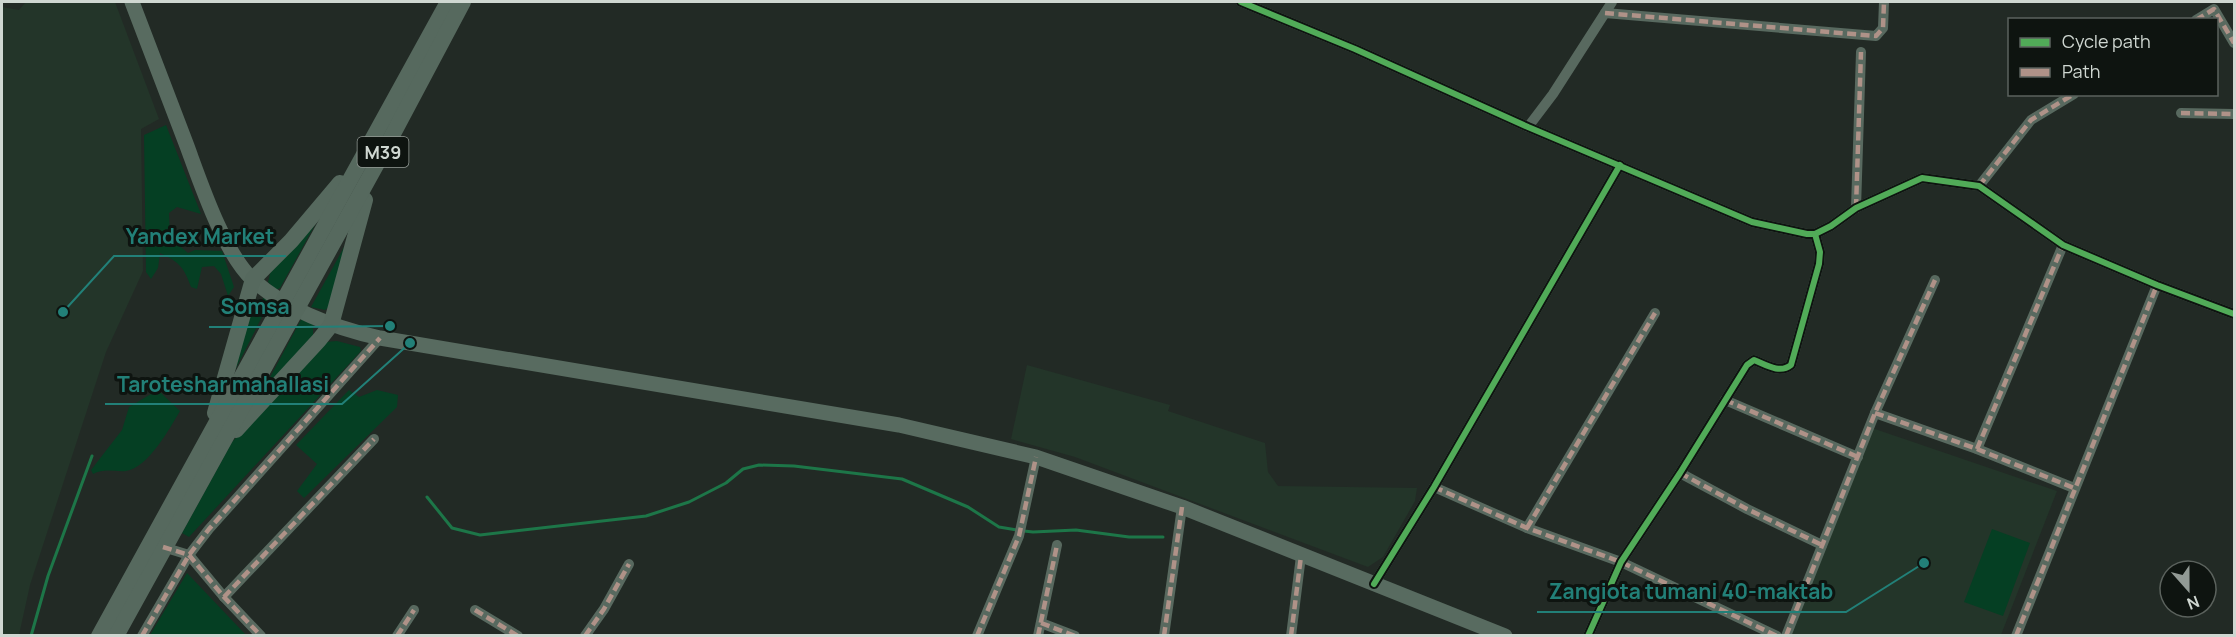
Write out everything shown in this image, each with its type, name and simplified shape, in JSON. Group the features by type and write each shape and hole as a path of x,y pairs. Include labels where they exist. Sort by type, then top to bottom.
{"highway":[{"name":"M39","path":"378,146 448,2"},
{"name":"M39","path":"99,636 209,452 378,146 463,2"},
{"path":"209,452 251,285 378,146"},
{"path":"209,452 331,325 371,180 378,146"},
{"name":"M39","path":"116,636 209,452"}],"main road":[{"path":"132,2 208,200 251,285 331,325 380,338 898,425 1036,457 1182,507 1505,636"}],"street":[{"path":"1241,2 1355,49 1528,127 1752,222 1815,234 1831,226 1856,208 1922,178 1979,186 2063,245 2157,285 2235,314"},
{"path":"1528,127 1553,94 1612,2"},
{"path":"1605,13 1876,36 1882,28 1884,2"},
{"path":"2199,18 2214,9 2235,43"},
{"path":"1856,208 1861,52"},
{"path":"1979,186 2031,120 2071,96"},
{"path":"2181,113 2235,114"},
{"path":"1374,584 1434,487 1620,165"},
{"path":"1588,636 1621,562 1750,362 1754,360 1781,370 1791,365 1819,264 1820,252 1815,234"},
{"path":"1977,449 2063,245"},
{"path":"1786,636 1875,413 1935,280"},
{"path":"2016,636 2157,285"},
{"path":"1527,528 1655,312"},
{"path":"142,636 189,555 209,529 380,338"},
{"path":"1725,400 1858,457"},
{"path":"1875,413 1977,449 2074,488"},
{"path":"224,597 374,439"},
{"path":"977,636 1019,536 1036,457"},
{"path":"1680,473 1747,509 1822,545"},
{"path":"1434,487 1527,528 1621,562 1778,636"},
{"path":"1164,636 1182,507"},
{"path":"1038,636 1057,545"},
{"path":"163,547 189,555 261,636"},
{"path":"1291,636 1302,556"},
{"path":"585,636 629,564"},
{"path":"398,636 414,610"},
{"path":"475,610 518,636"},
{"path":"1041,623 1075,636"}],"shaded area":[{"path":"26,2 115,2 159,119 141,129 143,271 106,352 30,585 19,635 2,636 2,7 19,10"},
{"path":"1027,365 1170,405 1168,411 1265,443 1268,472 1278,486 1417,488 1415,501 1383,557 1368,567 1075,457 1011,439"},
{"path":"1872,428 2057,491 2001,635 1791,635"}],"green space":[{"path":"166,125 201,214 177,207 169,213 170,238 188,253 195,250 222,251 234,287 228,296 221,274 214,266 202,267 197,289 191,287 180,266 160,253 158,268 151,279 146,272 144,135"},
{"path":"316,223 280,288 276,290 268,282 271,270"},
{"path":"354,229 330,306 325,310 311,307"},
{"path":"264,298 270,301 229,382 250,314 256,302"},
{"path":"303,316 313,323 313,336 254,407"},
{"path":"337,341 360,347 361,351 189,537 182,533 232,442 325,342"},
{"path":"349,390 359,397 377,390 398,395 397,407 304,498 297,491 317,464 296,445"},
{"path":"161,393 180,411 150,455 142,463 126,471 105,471 93,474 91,470 122,430 129,407 151,394"},
{"path":"1992,529 2030,543 2003,616 1964,602"},
{"path":"187,573 246,635 150,635"}],"waterway":[{"path":"31,636 48,576 92,456"},
{"path":"427,497 452,528 480,535 646,516 689,502 726,483 743,469 759,465 794,466 902,479 968,507 999,527 1017,530"},
{"path":"1024,531 1076,530 1129,537 1163,537"}],"marked path":[{"path":"1605,13 1876,36 1883,28 1884,2"},
{"path":"2199,18 2214,9 2234,43"},
{"path":"1856,208 1861,52"},
{"path":"1979,186 2031,120 2071,96"},
{"path":"2181,113 2234,114"},
{"path":"1977,449 2063,245"},
{"path":"1786,636 1875,413 1935,280"},
{"path":"2016,636 2157,285"},
{"path":"1527,528 1655,313"},
{"path":"142,636 189,555 209,529 380,338"},
{"path":"1725,400 1858,457"},
{"path":"1875,413 1977,449 2074,488"},
{"path":"224,597 374,439"},
{"path":"977,636 1019,536 1036,457"},
{"path":"1680,473 1747,509 1822,545"},
{"path":"1434,487 1527,528 1621,562 1777,636"},
{"path":"1164,636 1182,507"},
{"path":"1038,636 1057,545"},
{"path":"163,547 189,555 261,636"},
{"path":"1291,636 1301,556"},
{"path":"585,636 604,609 629,564"},
{"path":"397,636 414,610"},
{"path":"475,610 518,636"},
{"path":"1041,623 1075,636"}],"cycle path":[{"path":"1241,2 1355,49 1528,127 1752,222 1815,234 1831,226 1856,208 1922,178 1979,186 2063,245 2157,285 2234,314"},
{"path":"1374,584 1434,487 1620,165"},
{"path":"1588,636 1621,562 1747,365 1754,360 1778,369 1791,365 1819,264 1820,252 1815,234"}],"place":[{"name":"Yandex Market","path":"63,312"},
{"name":"Somsa","path":"390,326"},
{"name":"Taroteshar mahallasi","path":"410,343"},
{"name":"Zangiota tumani 40-maktab","path":"1924,563"}]}
